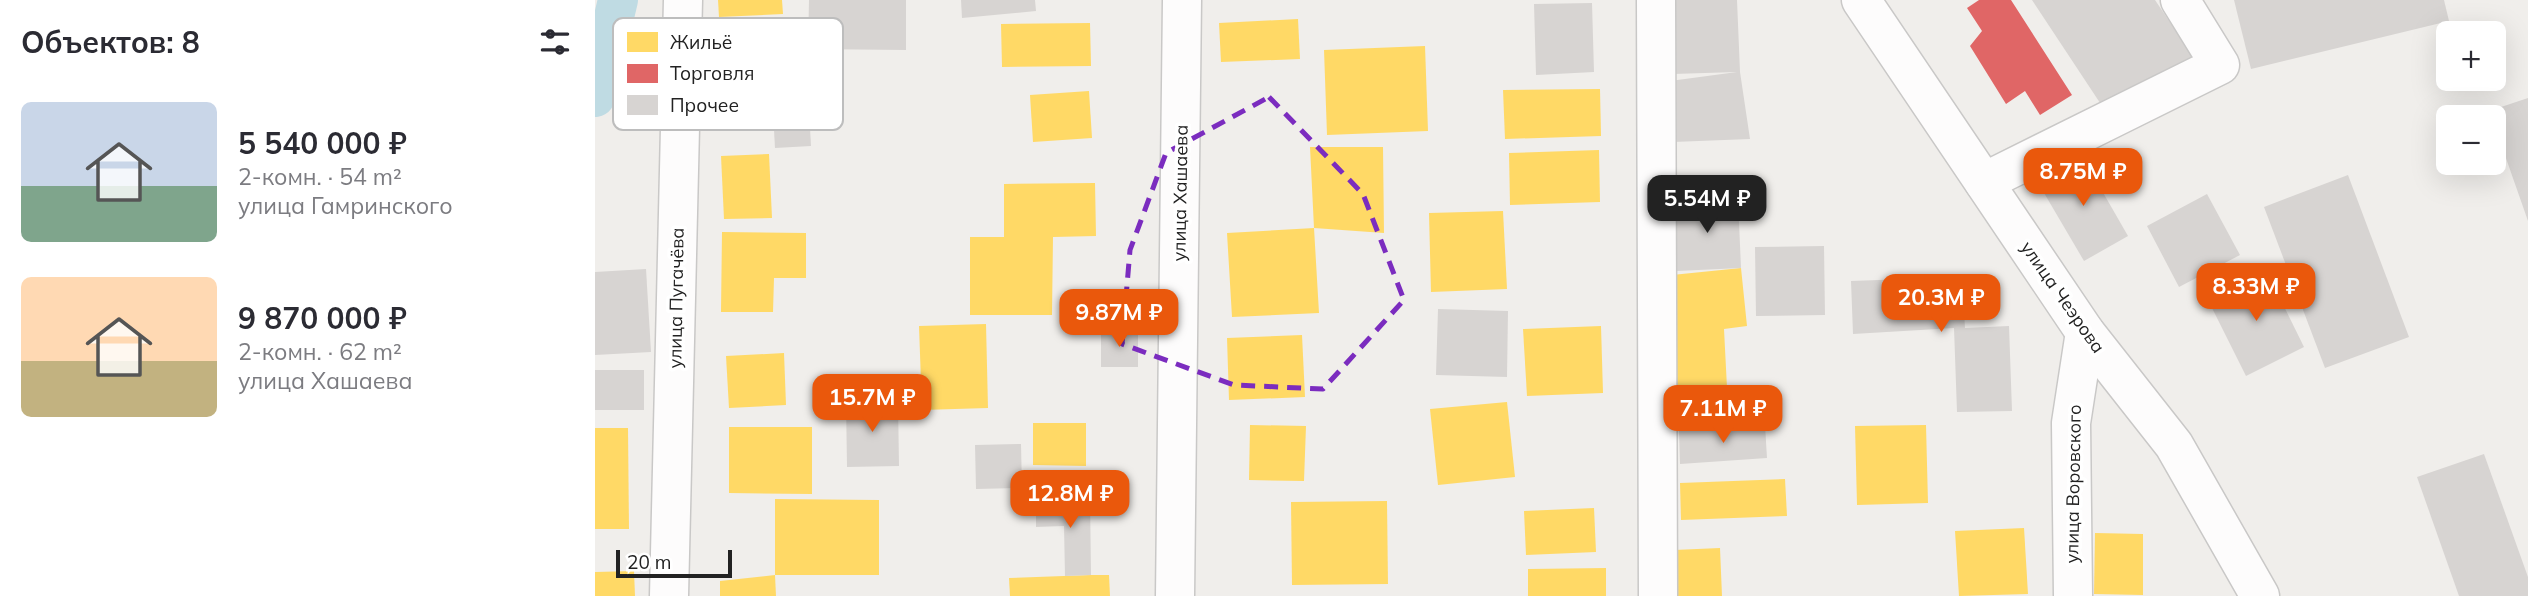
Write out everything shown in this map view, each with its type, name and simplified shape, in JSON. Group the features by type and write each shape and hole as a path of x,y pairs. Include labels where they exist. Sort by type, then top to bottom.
{"street":[{"name":"улица Пугачёва","path":"683,0 683,18"},
{"name":"улица Хашаева","path":"1175,596 1182,0"},
{"path":"1656,0 1658,596"},
{"name":"улица Чеэрова","path":"1861,0 2085,332 2173,445 2260,596"},
{"path":"1984,182 2220,65 2180,0"},
{"name":"улица Пугачёва","path":"669,596 680,130"},
{"name":"улица Воровского","path":"2073,596 2071,422 2085,332"}],"highlighted area":[{"path":"1269,97 1363,194 1404,300 1323,389 1234,385 1122,344 1130,250 1166,153"}],"building: Жильё":[{"path":"718,0 782,0 783,14 719,17"},
{"path":"1298,19 1300,59 1221,62 1219,23"},
{"path":"1090,23 1091,66 1002,67 1001,24"},
{"path":"1425,46 1428,131 1327,135 1324,50"},
{"path":"1600,89 1601,136 1505,139 1503,90"},
{"path":"1089,91 1092,138 1033,142 1030,95"},
{"path":"1310,147 1383,147 1384,233 1314,228"},
{"path":"1599,150 1600,202 1510,205 1509,153"},
{"path":"769,154 772,218 724,219 721,156"},
{"path":"1095,183 1096,236 1053,237 1052,315 970,315 970,237 1004,237 1004,184"},
{"path":"1503,211 1507,289 1431,292 1429,213"},
{"path":"1314,228 1319,313 1232,317 1227,233"},
{"path":"722,232 806,233 806,278 774,278 773,312 721,312"},
{"path":"1741,268 1747,326 1724,329 1729,427 1679,431 1672,275"},
{"path":"986,324 988,408 922,410 919,326"},
{"path":"1601,326 1603,393 1527,396 1523,329"},
{"path":"1302,335 1305,397 1229,400 1227,338"},
{"path":"784,353 786,405 729,408 726,356"},
{"path":"1507,402 1515,477 1438,485 1430,409"},
{"path":"1033,423 1086,423 1086,466 1033,465"},
{"path":"1250,425 1306,426 1304,481 1249,480"},
{"path":"1926,425 1928,503 1857,505 1855,426"},
{"path":"729,427 812,427 812,494 729,493"},
{"path":"595,428 628,428 629,529 595,529"},
{"path":"1785,479 1787,516 1681,520 1680,483"},
{"path":"775,499 879,500 879,575 775,575"},
{"path":"1387,501 1388,584 1292,585 1291,502"},
{"path":"1594,508 1596,552 1526,555 1524,511"},
{"path":"2024,528 2028,594 1959,596 1955,531"},
{"path":"2095,533 2143,534 2143,595 2094,594"},
{"path":"1720,548 1722,596 1676,596 1674,550"},
{"path":"1606,568 1606,596 1528,596 1528,569"},
{"path":"634,571 635,596 595,596 595,572"},
{"path":"775,575 776,596 720,596 720,581"},
{"path":"1109,575 1110,596 1010,596 1009,578"}],"building: Торговля":[{"path":"1979,0 2011,0 2072,95 2040,115 2025,91 2006,104 1970,46 1982,31 1967,8"}],"building: Прочее":[{"path":"809,0 906,0 906,50 843,49 843,18 809,18"},
{"path":"961,0 1035,0 1036,11 962,18"},
{"path":"1670,0 1737,0 1740,72 1750,139 1673,142 1670,81 1737,72 1673,74"},
{"path":"2032,0 2155,0 2196,61 2110,118"},
{"path":"2234,0 2444,0 2449,21 2436,21 2436,24 2251,69"},
{"path":"1592,3 1594,72 1536,75 1534,4"},
{"path":"2528,98 2528,221 2506,158 2506,105"},
{"path":"774,130 810,130 811,146 775,148"},
{"path":"2082,156 2128,236 2084,261 2037,181"},
{"path":"2348,175 2409,337 2325,368 2264,207"},
{"path":"2207,194 2240,255 2179,287 2147,226"},
{"path":"1738,199 1741,268 1677,271 1673,204"},
{"path":"1824,246 1825,315 1756,316 1755,247"},
{"path":"646,269 651,352 595,355 595,272"},
{"path":"2266,270 2304,347 2246,376 2208,300"},
{"path":"1962,277 1965,328 2009,326 2012,411 1957,412 1954,328 1853,334 1851,281"},
{"path":"1438,309 1508,311 1507,377 1436,375"},
{"path":"1101,331 1138,331 1138,367 1101,367"},
{"path":"595,370 644,370 644,410 595,410"},
{"path":"846,402 898,402 899,466 847,467"},
{"path":"1765,425 1767,458 1680,464 1679,431"},
{"path":"1021,444 1022,488 976,489 975,445"},
{"path":"2484,454 2528,577 2528,596 2459,596 2417,477"},
{"path":"1090,497 1091,575 1065,576 1064,526 1036,527 1036,498"}],"waterway":[{"path":"614,18 618,0"},
{"path":"595,97 613,21"}]}
